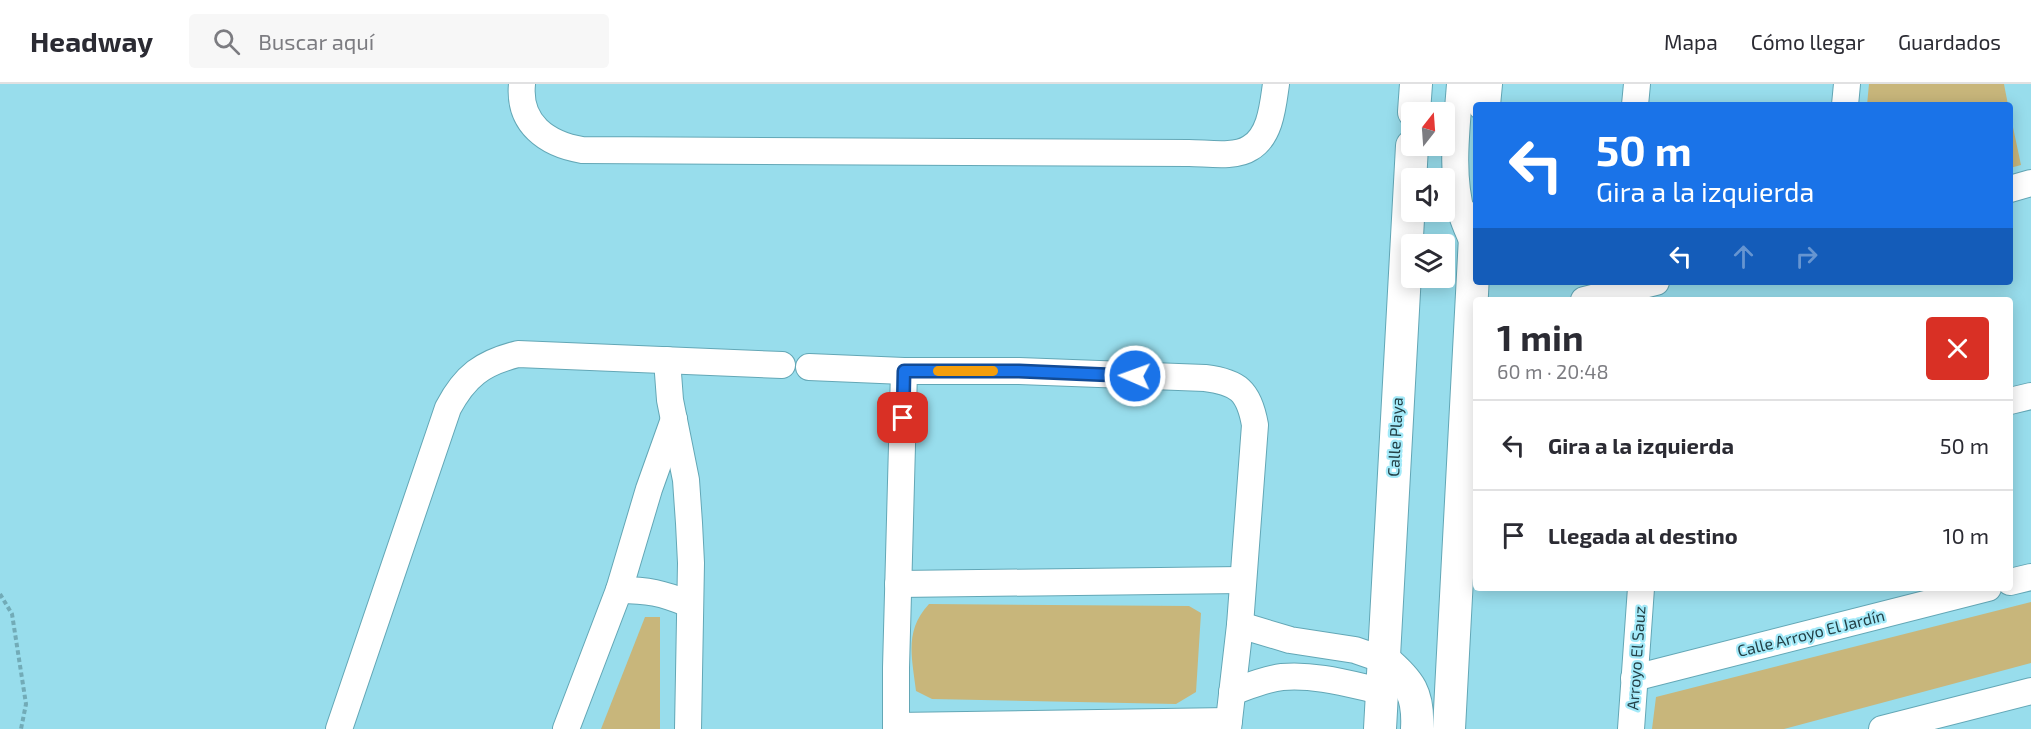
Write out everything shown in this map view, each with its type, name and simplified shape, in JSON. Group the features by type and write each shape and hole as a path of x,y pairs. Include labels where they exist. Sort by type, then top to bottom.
{"street":[{"path":"522,84 524,111 531,124 548,138 565,147 582,150 1166,153 1233,153 1250,149 1260,140 1266,127 1272,110 1276,84"},
{"path":"1415,102 1416,84"},
{"path":"1460,84 1457,147 1458,193 1462,215 1473,229"},
{"path":"1484,102 1486,84"},
{"path":"1635,102 1637,84"},
{"path":"1845,102 1847,84"},
{"name":"Calle Playa","path":"1380,729 1411,156"},
{"path":"2013,188 2031,183"},
{"path":"1449,729 1473,270"},
{"path":"1592,297 1623,286"},
{"path":"339,729 448,408 457,391 471,376 492,362 518,354 782,365"},
{"path":"667,360 674,419 686,480 691,562 688,729"},
{"path":"808,367 904,371 1019,371 1204,378 1222,380 1236,386 1245,394 1252,407 1255,424 1240,625 1228,725 896,727 904,371"},
{"path":"2013,400 2031,396"},
{"path":"566,729 619,590 649,489 674,419"},
{"path":"2013,581 2031,577"},
{"path":"898,584 1242,580"},
{"path":"619,590 648,590 690,604"},
{"name":"Arroyo El Sauz","path":"1631,729 1641,591"},
{"name":"Calle Arroyo El Jardín","path":"1634,678 1976,591"},
{"path":"1240,625 1290,640 1356,650 1384,660 1410,685 1416,699 1417,729"},
{"path":"1232,692 1282,677 1308,676 1381,692"},
{"path":"1882,729 2031,691"}],"path":[{"path":"0,594 12,614 26,704 21,729"}],"shaded area":[{"path":"1869,84 2004,84 2007,102 1867,102"},
{"path":"2013,127 2021,165 2013,167"},
{"path":"2031,602 2031,663 1784,729 1652,729 1656,697"},
{"path":"929,604 1189,606 1201,613 1196,692 1176,704 932,699 916,691 912,656 916,624"},
{"path":"645,617 660,617 660,729 601,729"}],"slow traffic":[{"path":"938,371 993,371"}],"route":[{"path":"903,418 904,371 1019,371 1135,376"}]}
